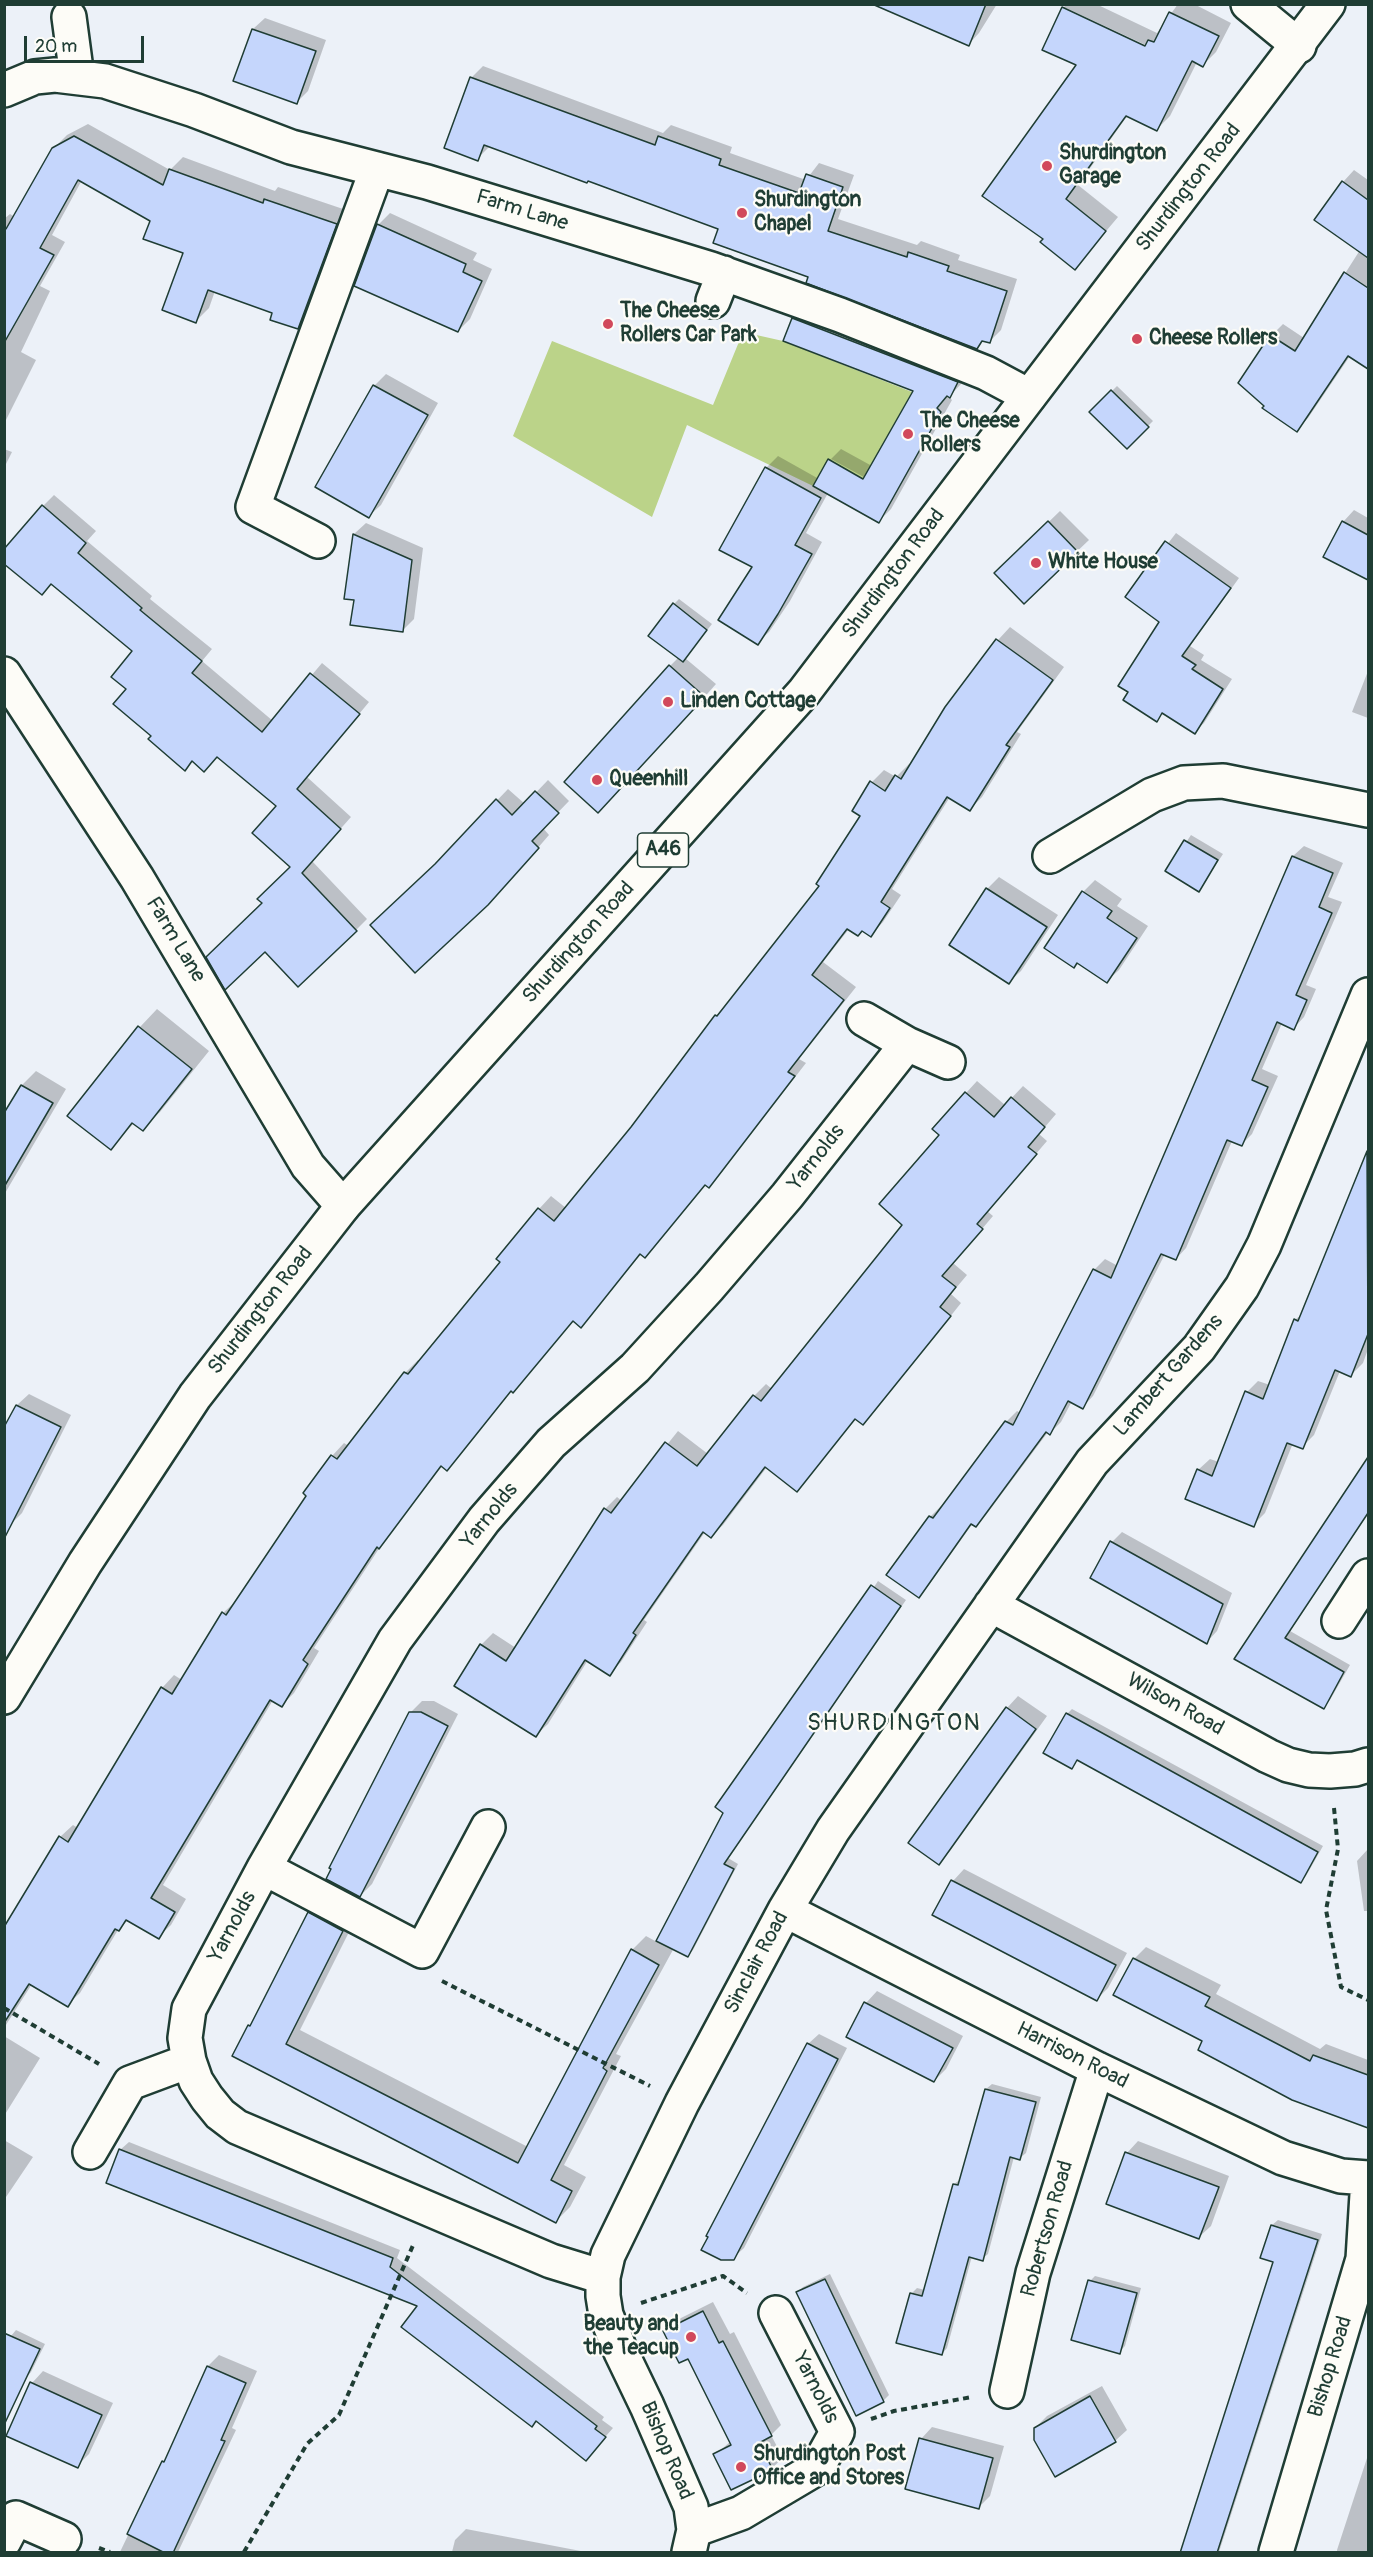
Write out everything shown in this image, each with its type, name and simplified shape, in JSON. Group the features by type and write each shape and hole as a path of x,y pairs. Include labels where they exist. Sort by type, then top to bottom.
{"street":[{"path":"1248,4 1299,46"},
{"name":"Shurdington Road","path":"4,1697 85,1563 195,1396 343,1206 804,692 1329,4"},
{"path":"69,17 76,76"},
{"name":"Farm Lane","path":"4,90 35,77 55,75 105,81 194,110 291,147 427,182 718,287 840,315 976,368 1029,396"},
{"path":"318,541 253,507 377,169"},
{"name":"Farm Lane","path":"5,677 137,878 308,1166 343,1206"},
{"path":"1050,856 1152,795 1184,783 1223,781 1368,810"},
{"name":"Lambert Gardens","path":"991,1605 1092,1462 1187,1362 1216,1326 1242,1287 1264,1245 1368,995"},
{"path":"864,1019 907,1044 948,1062"},
{"name":"Yarnolds","path":"603,2277 551,2261 237,2127 220,2114 207,2098 189,2061 185,2038 189,2009 264,1868 395,1640 484,1520 551,1443 635,1368 709,1287 788,1196 907,1044"},
{"path":"1340,1621 1368,1576"},
{"name":"Wilson Road","path":"991,1605 1288,1765 1330,1772 1368,1765"},
{"name":"Sinclair Road","path":"621,2352 606,2315 603,2296 603,2277 608,2255 682,2103 785,1910 833,1830 991,1605"},
{"path":"264,1868 422,1951 488,1827"},
{"name":"Harrison Road","path":"785,1910 1097,2069 1283,2158 1341,2176 1368,2178"},
{"path":"90,2152 130,2083 189,2061"},
{"name":"Robertson Road","path":"1007,2391 1033,2273 1097,2069"},
{"name":"Bishop Road","path":"1276,2553 1363,2259 1368,2178"},
{"name":"Yarnolds","path":"692,2542 818,2468 837,2432 776,2313"},
{"name":"Bishop Road","path":"621,2352 691,2507 692,2542"},
{"path":"8,2524 64,2539"}],"path":[{"path":"1330,1772 1338,1849 1326,1910 1341,1987 1368,2000"},
{"path":"422,1951 441,1980 682,2103"},
{"path":"4,2007 130,2083"},
{"path":"244,2553 307,2444 339,2415 429,2210"},
{"path":"606,2315 723,2276 776,2313"},
{"path":"837,2432 894,2411 1007,2391"}],"green space":[{"path":"743,332 783,341 912,392 863,479 828,460 813,486 687,425 652,517 513,436 552,341 713,405"}],"building":[{"path":"872,4 986,4 969,46"},
{"path":"1062,7 1145,46 1148,40 1154,42 1169,12 1219,36 1203,67 1192,61 1157,131 1126,116 1066,199 1106,231 1075,270 1040,242 1043,239 982,196 1076,65 1042,50"},
{"path":"252,29 316,51 297,104 233,81"},
{"path":"470,77 655,145 658,136 721,159 719,165 799,193 806,174 843,187 828,231 907,257 908,252 949,266 947,271 1007,291 990,343 982,341 977,349 806,283 808,277 713,243 718,229 588,181 587,183 484,145 478,161 444,148"},
{"path":"74,136 163,185 169,169 263,203 264,199 337,224 298,329 270,320 272,313 208,290 196,323 162,310 183,253 143,239 150,221 78,180 40,248 54,255 4,343 4,229 52,148"},
{"path":"1342,181 1368,200 1368,258 1314,220"},
{"path":"377,224 466,264 463,272 482,281 458,332 354,286"},
{"path":"1344,272 1368,288 1368,369 1348,356 1297,432 1262,408 1264,406 1238,383 1270,335 1295,351"},
{"path":"792,318 958,382 950,398 947,396 937,408 941,412 879,523 813,486 828,459 863,479 913,391 783,341"},
{"path":"373,385 428,415 369,518 315,487"},
{"path":"1111,390 1149,427 1127,449 1089,412"},
{"path":"765,467 821,498 795,545 812,554 758,645 718,620 752,567 719,550"},
{"path":"42,505 86,543 78,553 142,608 140,610 202,661 192,673 262,732 310,673 360,714 297,789 341,829 302,873 357,931 298,987 265,952 225,990 206,957 262,903 257,899 290,867 252,833 276,806 217,757 204,772 192,761 185,771 148,739 151,736 113,704 126,689 111,677 132,651 51,584 42,595 4,564 4,549"},
{"name":"White House","path":"1048,521 1078,552 1024,604 994,573"},
{"path":"1342,521 1368,535 1368,580 1323,557"},
{"path":"353,534 412,560 403,632 350,625 354,600 344,599"},
{"path":"1165,541 1231,588 1182,656 1196,665 1192,669 1223,689 1195,734 1162,713 1157,722 1123,700 1128,692 1118,686 1159,622 1125,597"},
{"path":"673,603 707,630 683,662 648,636"},
{"path":"996,639 1053,680 1006,745 1010,747 970,811 947,797 881,902 890,908 871,937 862,931 858,936 847,929 812,975 844,1000 788,1072 795,1076 709,1188 705,1185 645,1258 640,1254 581,1328 573,1321 513,1393 511,1391 447,1471 441,1466 379,1549 377,1547 303,1660 308,1664 282,1707 270,1700 151,1898 175,1912 159,1939 126,1920 119,1931 115,1929 68,2007 29,1984 4,2023 4,1927 59,1836 68,1842 161,1687 172,1694 222,1612 226,1615 306,1496 303,1493 331,1455 337,1459 404,1372 408,1374 500,1262 496,1259 538,1208 554,1221 631,1127 715,1015 717,1016 819,886 816,884 860,816 852,811 870,781 885,791 895,775 901,779 945,707"},
{"path":"669,665 705,697 598,813 564,782"},
{"path":"535,791 559,813 532,841 539,848 488,905 415,973 370,925 435,864 496,799 512,815"},
{"path":"1184,840 1218,860 1199,892 1165,871"},
{"path":"1292,856 1333,873 1319,907 1332,913 1296,995 1307,1000 1294,1030 1277,1022 1252,1080 1268,1087 1242,1146 1227,1140 1176,1260 1161,1254 1083,1409 1068,1401 1050,1435 1046,1432 976,1527 971,1524 919,1598 886,1575 929,1516 933,1518 1005,1421 1013,1425 1093,1269 1111,1278"},
{"path":"986,888 1047,927 1009,984 949,945"},
{"path":"1082,891 1112,911 1107,918 1137,938 1107,983 1077,963 1074,968 1044,948"},
{"path":"138,1026 192,1069 143,1131 132,1123 111,1150 67,1116"},
{"path":"21,1085 53,1103 4,1187 4,1113"},
{"path":"965,1092 994,1117 1011,1097 1045,1127 1028,1147 1037,1154 977,1224 983,1229 942,1276 956,1287 940,1307 951,1316 863,1425 855,1419 797,1492 765,1467 711,1538 703,1532 633,1633 636,1635 610,1676 585,1660 536,1737 454,1686 480,1644 506,1661 604,1508 611,1513 665,1442 697,1466 753,1395 761,1401 902,1225 879,1204 939,1135 932,1129"},
{"path":"1367,1151 1368,1334 1351,1377 1335,1370 1303,1449 1287,1443 1254,1527 1185,1499 1197,1469 1212,1476 1245,1391 1263,1399 1294,1319 1298,1321"},
{"path":"16,1405 61,1427 4,1539 4,1427"},
{"path":"1368,1457 1368,1513 1285,1638 1344,1672 1324,1709 1234,1659"},
{"path":"1110,1541 1223,1604 1207,1644 1090,1578"},
{"path":"871,1585 901,1606 724,1864 734,1869 688,1957 656,1941 723,1813 715,1807"},
{"path":"1006,1707 1036,1729 939,1865 908,1843"},
{"path":"409,1712 421,1712 448,1726 360,1897 326,1879 331,1869 329,1868"},
{"path":"1066,1713 1318,1852 1301,1883 1077,1760 1072,1769 1043,1753"},
{"path":"951,1880 1116,1965 1097,2001 932,1915"},
{"path":"308,1912 343,1931 286,2044 518,2163 631,1949 659,1965 603,2068 607,2071 551,2180 572,2191 556,2223 232,2056 248,2025 250,2026"},
{"path":"1133,1958 1210,1997 1205,2006 1310,2061 1313,2055 1368,2075 1368,2128 1292,2100 1198,2050 1202,2041 1113,1995"},
{"path":"864,2002 953,2048 934,2082 846,2037"},
{"path":"807,2043 838,2059 734,2260 721,2260 701,2250 708,2237 706,2236"},
{"path":"985,2089 1036,2102 1020,2160 1010,2157 983,2261 969,2257 942,2355 896,2343 910,2293 922,2296 953,2184 958,2185"},
{"path":"119,2149 393,2258 390,2267 597,2426 595,2429 606,2437 586,2461 536,2421 532,2427 401,2327 417,2306 106,2183"},
{"path":"1125,2152 1219,2187 1199,2239 1106,2204"},
{"path":"1271,2225 1318,2240 1217,2553 1180,2553 1273,2262 1260,2258"},
{"path":"825,2279 884,2402 856,2416 796,2292"},
{"path":"1088,2280 1137,2293 1120,2354 1071,2340"},
{"path":"703,2311 719,2343 723,2341 772,2436 759,2443 773,2470 731,2490 713,2454 731,2445 688,2359 679,2363 663,2331"},
{"path":"4,2333 40,2349 4,2425"},
{"path":"207,2366 246,2383 221,2440 225,2441 173,2553 165,2553 127,2534 162,2461 164,2462"},
{"path":"30,2382 102,2415 78,2468 6,2436"},
{"path":"1090,2396 1116,2442 1055,2477 1034,2440 1034,2428"},
{"path":"919,2438 993,2458 979,2509 905,2489"}],"place":[{"name":"Shurdington Garage","path":"1047,166"},
{"name":"Shurdington Chapel","path":"742,213"},
{"name":"The Cheese Rollers Car Park","path":"608,324"},
{"name":"Cheese Rollers","path":"1137,339"},
{"name":"The Cheese Rollers","path":"908,434"},
{"name":"White House","path":"1036,563"},
{"name":"Linden Cottage","path":"668,702"},
{"name":"Queenhill","path":"597,780"},
{"name":"Beauty and the Teacup","path":"691,2337"},
{"name":"Shurdington Post Office and Stores","path":"741,2467"}],"district":[{"name":"SHURDINGTON","path":"894,1724"}]}
